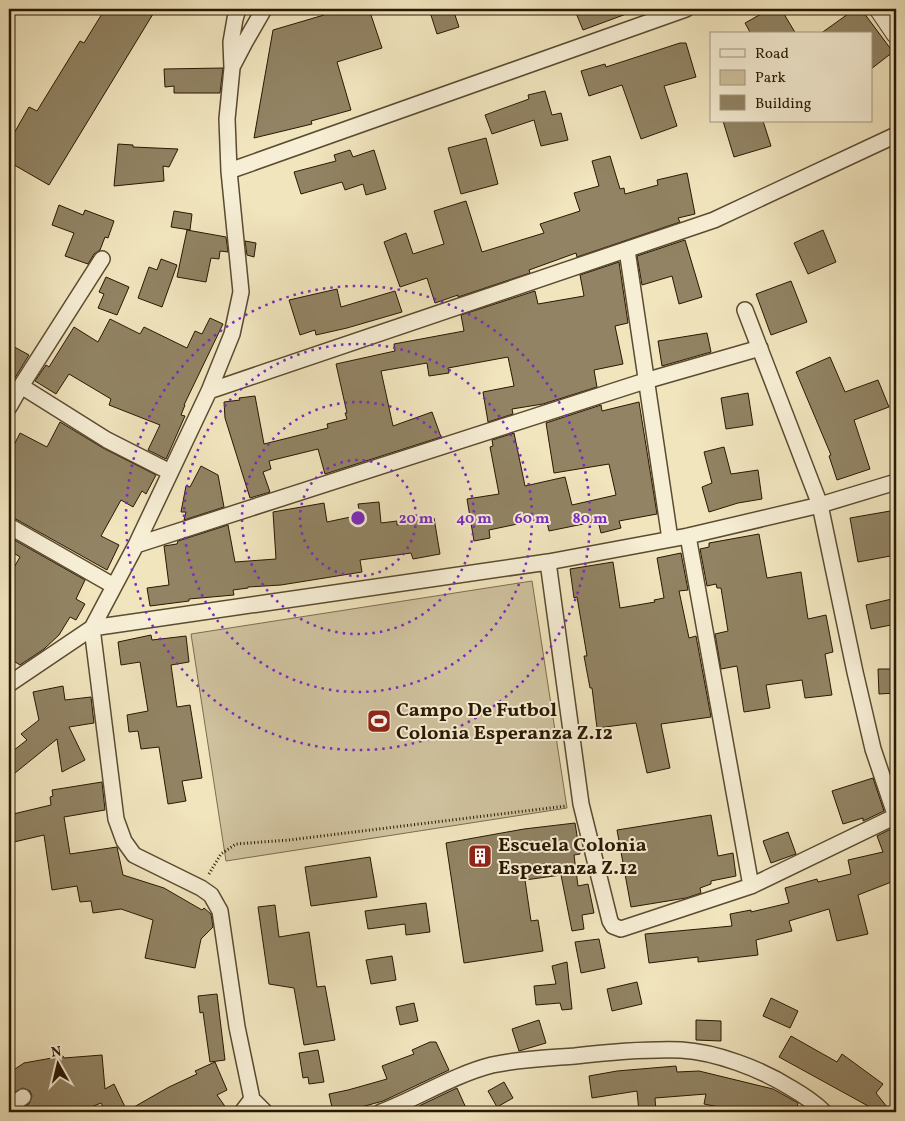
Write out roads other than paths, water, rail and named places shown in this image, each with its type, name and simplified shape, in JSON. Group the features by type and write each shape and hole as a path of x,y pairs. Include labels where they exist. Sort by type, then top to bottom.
{"street":[{"path":"238,9 234,19 231,42 232,68 227,119 229,171 241,292 232,334 210,391 136,544 92,628 116,819 124,841 134,855 201,888 211,895 220,911 237,1027 252,1099 265,1112"},
{"path":"232,68 264,9"},
{"path":"229,171 686,9"},
{"path":"879,9 896,34"},
{"path":"210,391 714,220 896,135"},
{"path":"627,250 670,540"},
{"path":"9,407 102,259"},
{"path":"548,562 581,804 613,926 621,928 751,886 896,816 869,730 820,504 745,310"},
{"path":"136,544 645,381 760,348"},
{"path":"21,386 107,440 170,472"},
{"path":"9,684 92,628 548,562 670,540 820,504 896,482"},
{"path":"9,526 114,586"},
{"path":"688,536 751,886"},
{"path":"381,1112 431,1088 493,1065 610,1052 656,1050 682,1050 732,1060 776,1078 815,1103 824,1112"},
{"path":"9,1107 23,1097"},
{"path":"242,1112 252,1099"}],"place":[{"name":"Campo De Futbol Colonia Esperanza Z.12","path":"379,721"},
{"name":"Escuela Colonia Esperanza Z.12","path":"480,856"}]}
